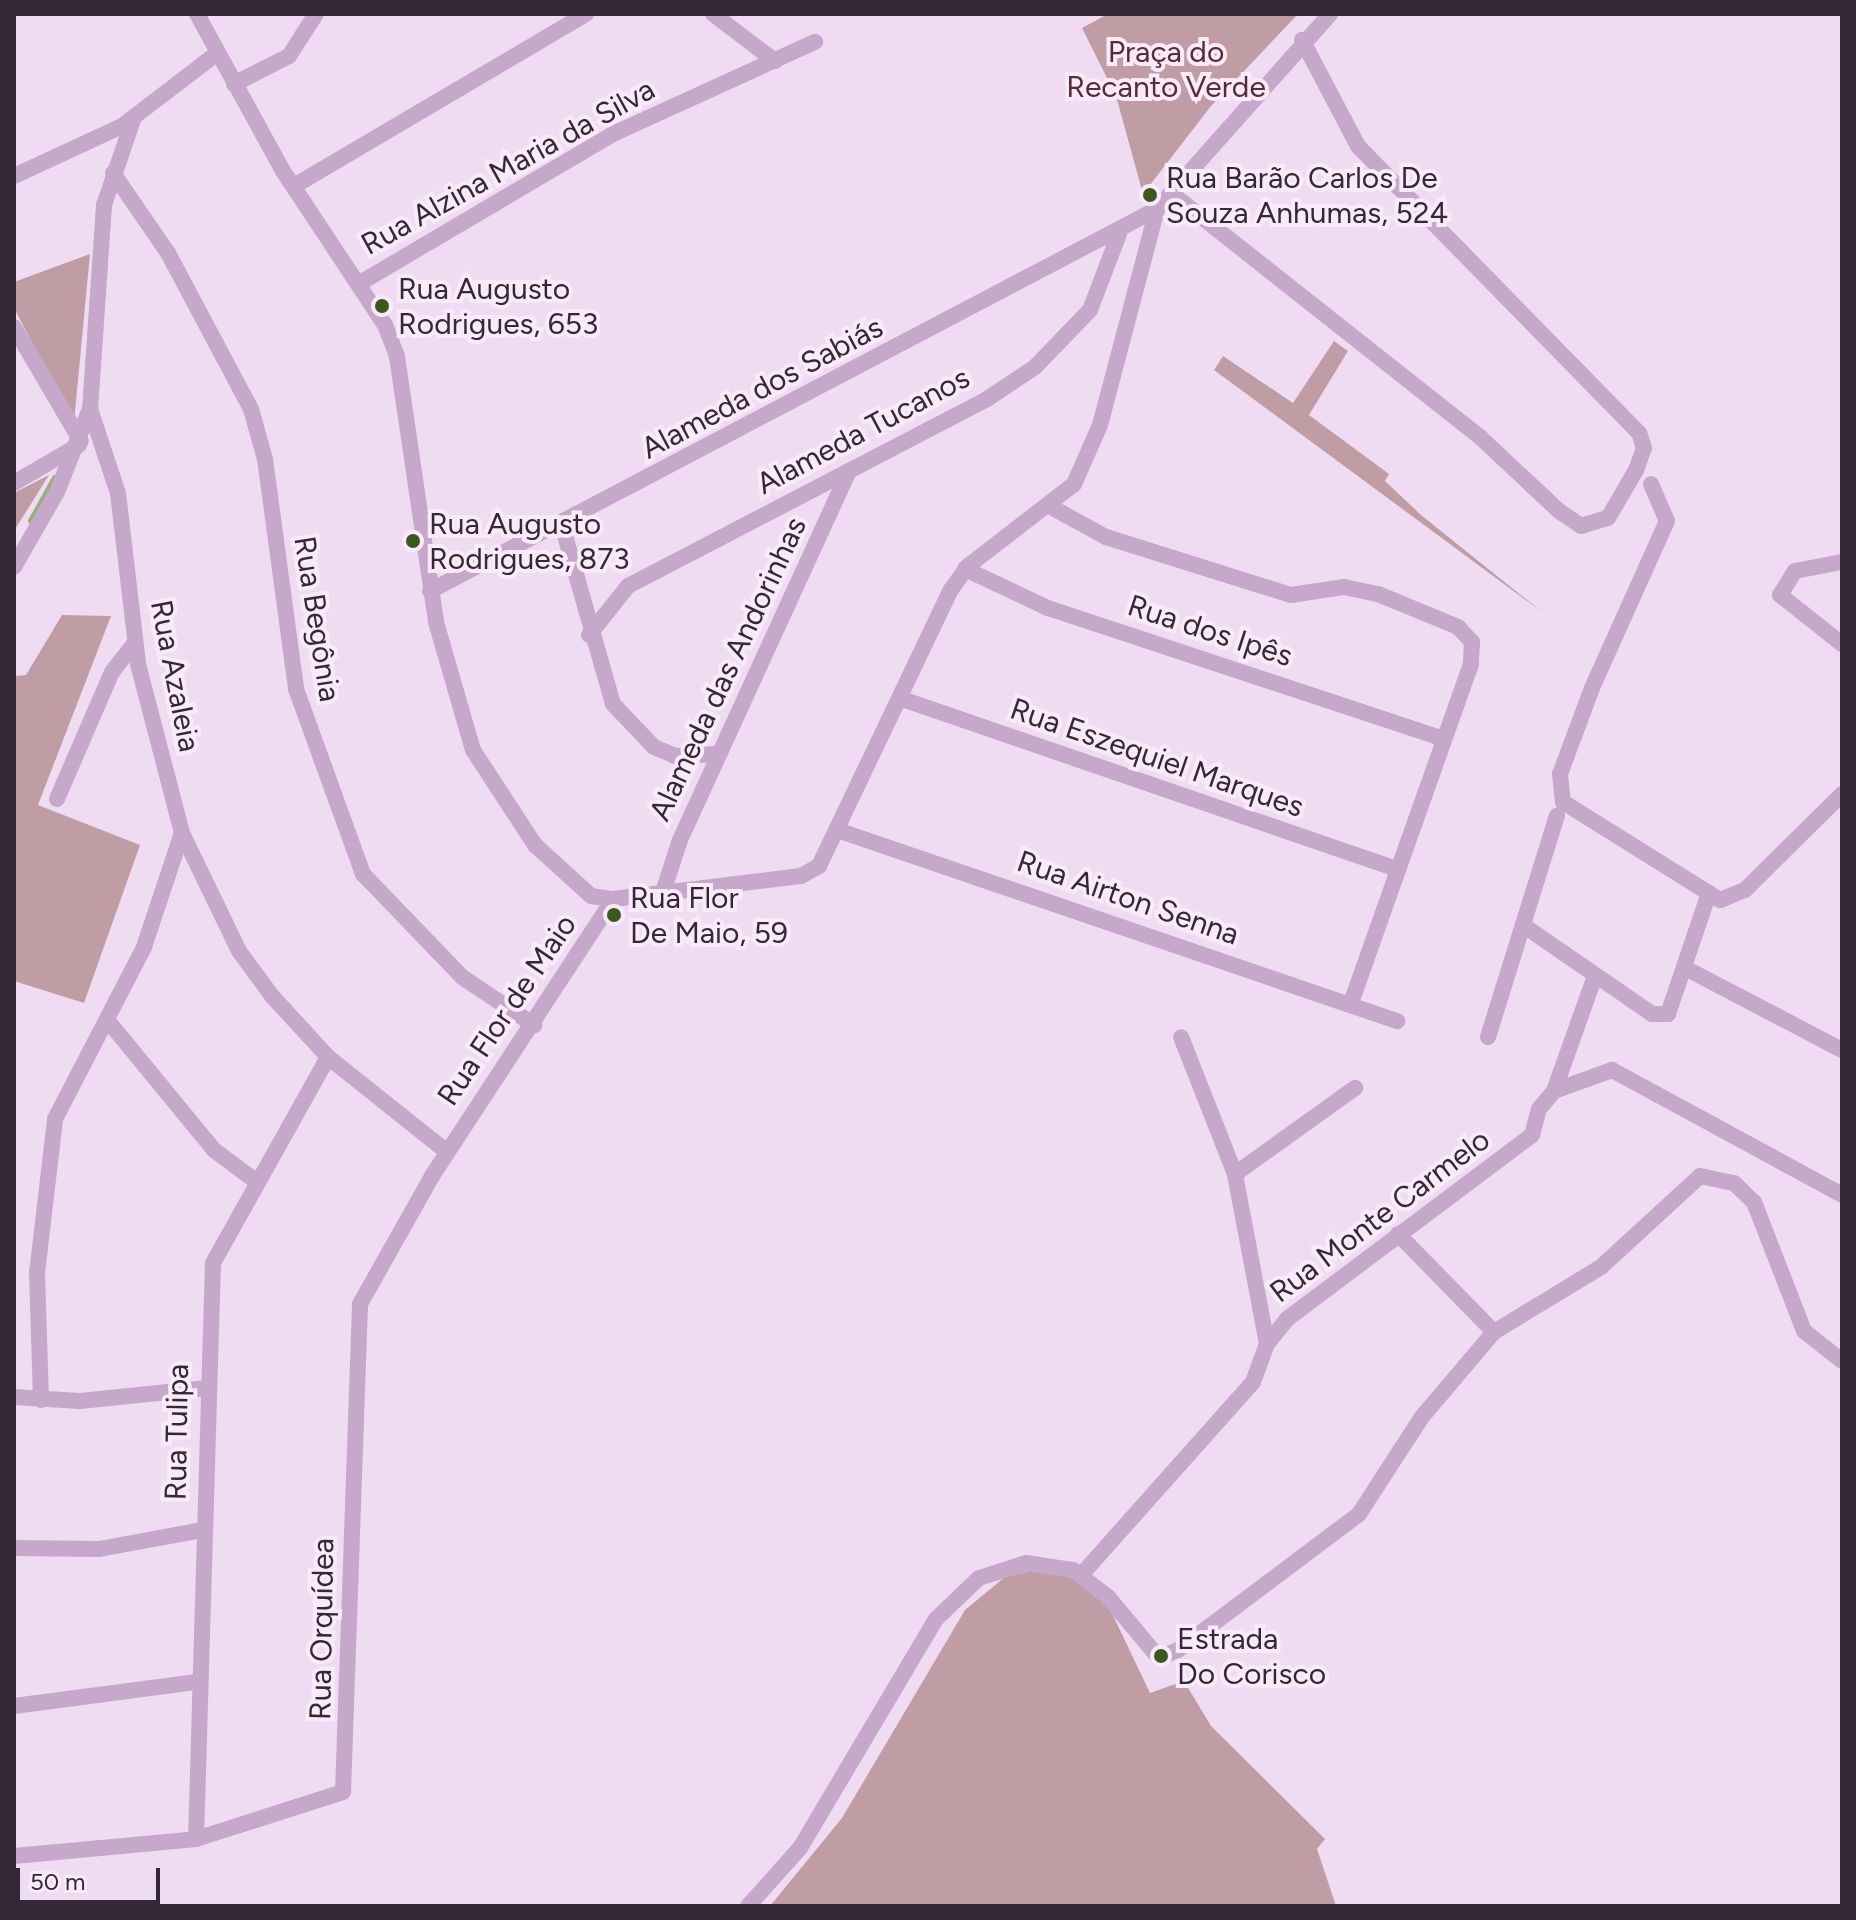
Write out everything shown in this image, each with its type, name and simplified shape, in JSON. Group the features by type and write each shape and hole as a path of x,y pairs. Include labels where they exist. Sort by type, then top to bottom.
{"street":[{"path":"197,14 215,55 294,186 360,283 397,357 430,591 447,673 487,779 566,877 591,896 613,899 801,876 819,866 840,831 965,569 1051,507 1074,484 1100,425 1157,209 1302,40 1330,14"},
{"path":"234,84 289,56 316,14"},
{"path":"294,186 586,14"},
{"path":"713,14 775,61"},
{"path":"730,14 743,37"},
{"path":"1171,193 1481,438 1565,516 1581,526 1608,518 1636,470 1644,448 1639,433 1358,146 1302,40"},
{"name":"Rua Alzina Maria da Silva","path":"360,283 615,133 815,42"},
{"path":"14,176 134,117 215,55"},
{"name":"Rua Azaleia","path":"134,117 113,173 99,250 90,409 118,493 135,643 182,833 239,951 328,1057 447,1152"},
{"name":"Rua Begônia","path":"113,173 168,253 251,409 265,459 296,689 363,874 462,977 534,1025"},
{"name":"Alameda dos Sabiás","path":"430,591 1119,234 1157,209"},
{"name":"Alameda Tucanos","path":"589,635 628,586 849,471 1035,367 1090,310 1119,234"},
{"path":"14,327 80,443"},
{"path":"14,567 80,443 90,409"},
{"path":"14,483 80,443"},
{"name":"Alameda das Andorinhas","path":"663,892 719,754 849,471"},
{"path":"1651,484 1667,521 1592,688 1560,795 1720,900 1745,890 1841,797"},
{"path":"1051,507 1106,537 1291,595 1344,587 1378,594 1458,627 1472,642 1351,1003"},
{"path":"562,525 589,635 613,704 631,730 675,756 719,754"},
{"path":"1842,562 1795,571 1780,595 1842,644"},
{"name":"Rua dos Ipês","path":"965,569 1048,608 1156,638 1441,738"},
{"path":"57,799 112,672 135,643"},
{"name":"Rua Eszequiel Marques","path":"902,699 1394,868"},
{"path":"1488,1037 1557,816"},
{"name":"Rua Airton Senna","path":"840,831 1397,1021"},
{"path":"41,1400 38,1260 55,1119 81,1058 108,1021 144,947 182,833"},
{"path":"1523,925 1652,1014 1668,1014 1687,969 1709,893"},
{"name":"Rua Flor de Maio","path":"447,1152 534,1025 613,899"},
{"path":"1687,969 1841,1054"},
{"path":"1554,1091 1595,976"},
{"path":"108,1021 214,1150 257,1182"},
{"path":"1082,1574 1253,1382 1267,1344 1235,1174 1181,1037"},
{"name":"Rua Tulipa","path":"196,1839 197,1682 213,1263 328,1057"},
{"path":"1554,1091 1612,1070 1842,1195"},
{"path":"1235,1174 1355,1088"},
{"name":"Rua Monte Carmelo","path":"1267,1344 1287,1319 1532,1135 1539,1109 1554,1091"},
{"name":"Rua Orquídea","path":"14,1856 196,1839 335,1798 346,1784 360,1304 447,1152"},
{"path":"748,1906 826,1809 954,1597 979,1578 1026,1563 1082,1574 1159,1658 1178,1650 1359,1514 1421,1418 1494,1332 1601,1267 1700,1176 1717,1175 1754,1202 1804,1331 1842,1361"},
{"path":"1398,1234 1494,1332"},
{"path":"14,1397 41,1400 207,1388"},
{"path":"14,1548 99,1549 203,1530"},
{"path":"14,1706 197,1682"}],"green space":[{"name":"Praça do Recanto Verde","path":"1108,14 1298,14 1211,106 1143,194 1116,96 1082,28"},
{"path":"90,254 74,422 14,308 14,282"},
{"path":"1334,341 1348,351 1309,415 1389,474 1385,481 1421,515 1542,612 1214,370 1223,356 1293,403"},
{"path":"49,475 14,531 14,493"},
{"path":"62,615 111,616 38,805 140,845 84,1003 14,981 14,676 26,675"},
{"path":"1037,1569 1065,1573 1090,1588 1110,1609 1150,1693 1184,1681 1211,1726 1325,1839 1317,1849 1336,1906 770,1906 842,1818 965,1610 1005,1577"}],"waterway":[{"path":"31,521 55,478"}],"place":[{"name":"Rua Barão Carlos De Souza Anhumas, 524","path":"1150,195"},
{"name":"Rua Augusto Rodrigues, 653","path":"382,306"},
{"name":"Rua Augusto Rodrigues, 873","path":"413,541"},
{"name":"Rua Flor De Maio, 59","path":"614,915"},
{"name":"Estrada Do Corisco","path":"1161,1656"}]}
